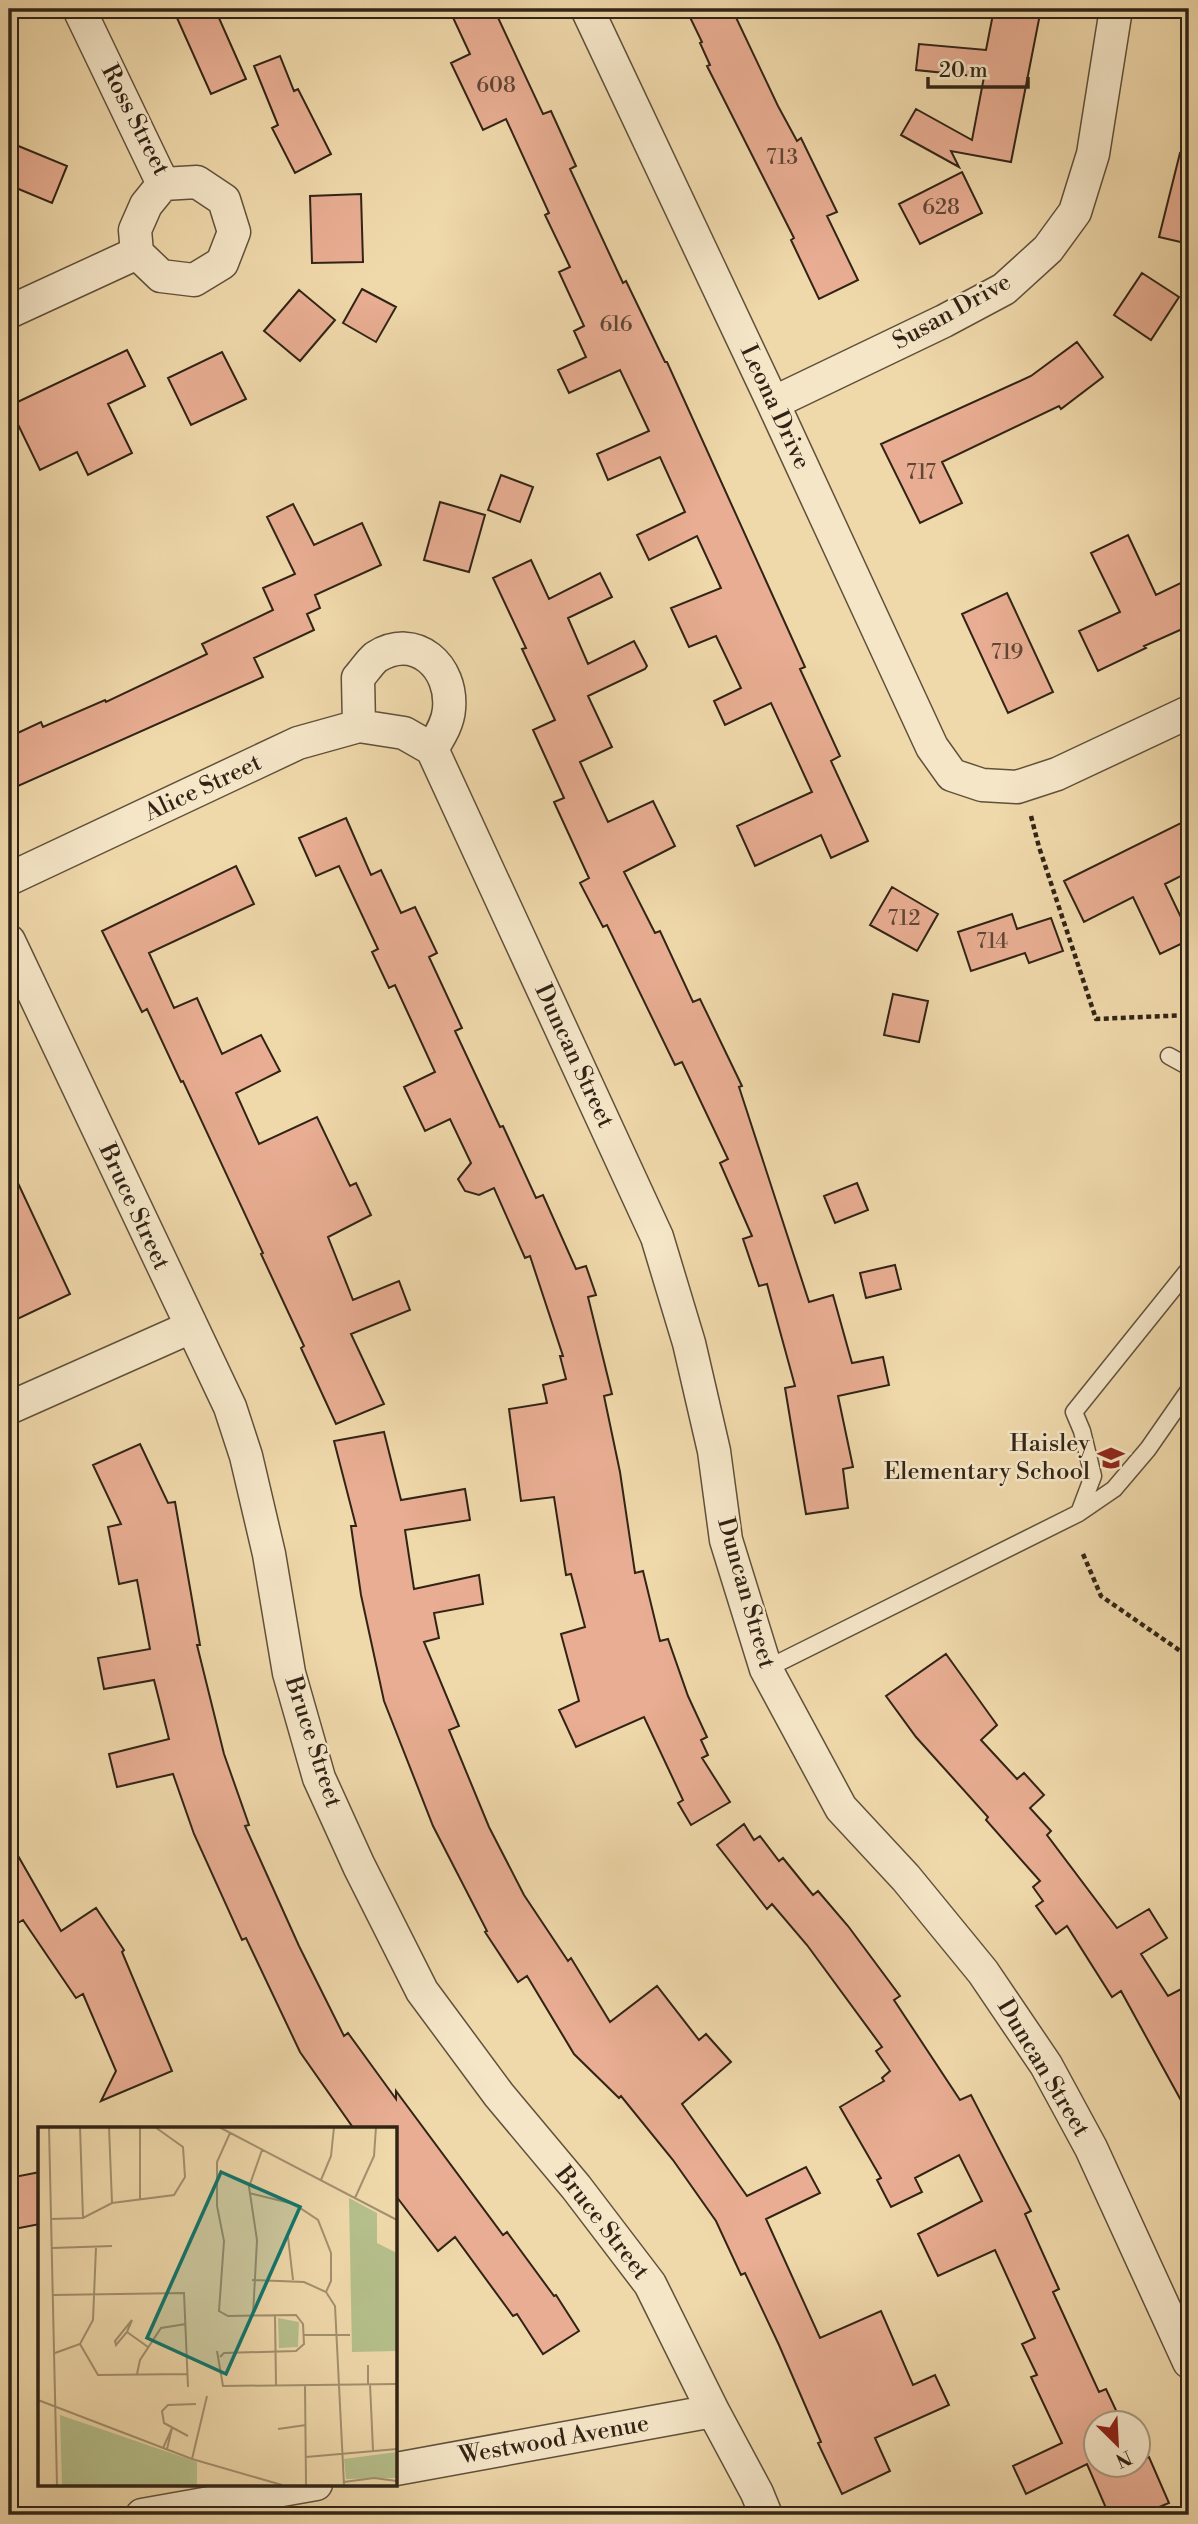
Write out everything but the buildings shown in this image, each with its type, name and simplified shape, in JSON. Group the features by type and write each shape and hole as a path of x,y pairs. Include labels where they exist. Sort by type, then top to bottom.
{"street":[{"name":"Ross Street","path":"79,9 163,184 197,181 224,200 234,232 222,263 194,280 160,276 137,253"},
{"name":"Leona Drive","path":"587,9 774,403 932,747 952,775 982,785 1017,787 1057,774 1189,712"},
{"name":"Susan Drive","path":"774,403 1004,289 1048,249 1075,212 1093,154 1116,9"},
{"path":"9,312 137,253 135,230 146,205 163,184"},
{"path":"359,726 358,678 376,658 399,649 422,652 440,667 446,684 449,709 443,732 432,749"},
{"name":"Alice Street","path":"9,879 298,744 359,726 404,733 432,749"},
{"name":"Duncan Street","path":"432,749 657,1237 689,1343 714,1451 726,1540 766,1669 841,1808 906,1878 983,1972 1046,2065 1091,2148 1189,2362"},
{"name":"Bruce Street","path":"9,941 230,1407 246,1456 269,1554 289,1673 319,1778 359,1866 422,1991 499,2095 576,2186 650,2284 713,2412 758,2493 766,2515"},
{"path":"9,1408 191,1327"},
{"name":"Westwood Avenue","path":"397,2469 713,2412"},
{"path":"142,2515 305,2486"}],"lane":[{"path":"1189,1047 1169,1056 1189,1067"},
{"path":"1079,1513 1093,1476 1082,1431 1074,1412 1189,1269"},
{"path":"766,1669 1079,1513 1114,1489 1149,1449 1189,1390"}],"path":[{"path":"1023,785 1039,847 1096,1019 1189,1015"},
{"path":"1083,1553 1101,1597 1189,1657"}],"place":[{"name":"Haisley Elementary School","path":"1111,1458"}]}
